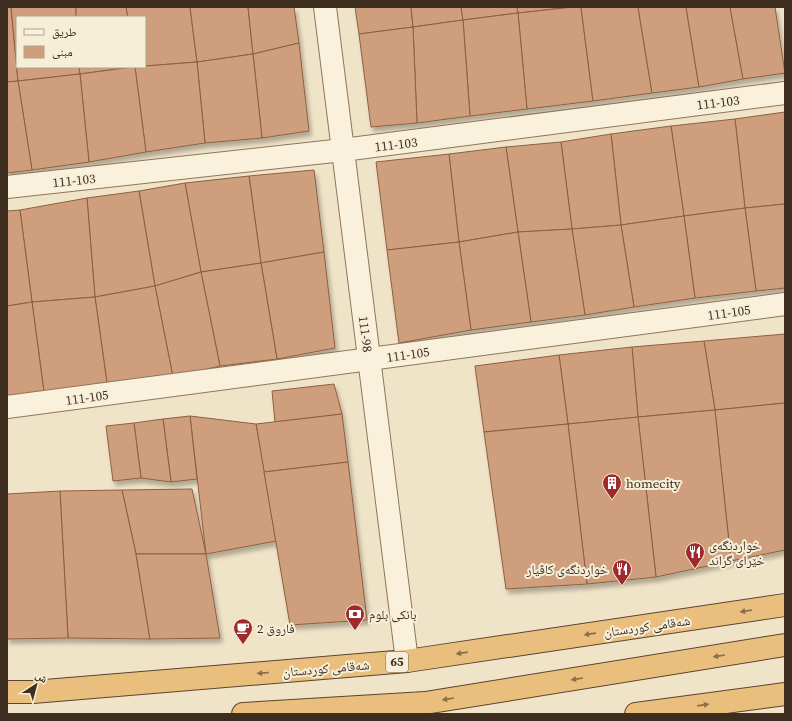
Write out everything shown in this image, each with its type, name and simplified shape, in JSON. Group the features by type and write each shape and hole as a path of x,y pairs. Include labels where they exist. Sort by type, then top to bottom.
{"highway":[{"name":"شەقامی کوردستان","path":"7,692 33,692 407,661 785,605"},
{"path":"243,714 426,703 785,645"},
{"path":"636,714 785,694"}],"street":[{"name":"111-98","path":"325,7 407,661"},
{"name":"111-103","path":"7,187 343,150 785,93"},
{"name":"111-105","path":"7,407 785,304"}],"building":[{"path":"7,7 11,7 18,81 7,82"},
{"path":"11,7 76,7 76,16 16,16 16,60"},
{"path":"76,7 126,7 128,16 76,16"},
{"path":"126,7 190,7 197,62 146,66 146,16 128,16"},
{"path":"190,7 248,7 253,54 197,62"},
{"path":"248,7 294,7 299,43 253,54"},
{"path":"355,7 411,7 413,27 359,34"},
{"path":"411,7 461,7 463,20 413,27"},
{"path":"461,7 517,7 518,13 463,20"},
{"path":"517,7 573,7 518,13"},
{"path":"581,7 593,101 527,109 518,13"},
{"path":"581,7 638,7 652,93 593,101"},
{"path":"638,7 686,7 699,87 652,93"},
{"path":"686,7 730,7 743,79 699,87"},
{"path":"730,7 775,7 785,73 743,79"},
{"path":"518,13 527,109 470,116 463,20"},
{"path":"463,20 470,116 417,123 413,27"},
{"path":"413,27 417,123 371,127 359,34"},
{"path":"299,43 309,131 262,138 253,54"},
{"path":"253,54 262,138 205,143 197,62"},
{"path":"197,62 205,143 146,152 135,68 146,68 146,66"},
{"path":"17,68 79,68 80,74 18,81"},
{"path":"79,68 125,68 80,74"},
{"path":"135,68 146,152 89,162 80,74"},
{"path":"80,74 89,162 32,170 18,81"},
{"path":"18,81 32,170 7,173 7,82"},
{"path":"785,112 785,204 745,208 735,119"},
{"path":"735,119 745,208 684,216 671,126"},
{"path":"671,126 684,216 621,225 611,134"},
{"path":"611,134 621,225 572,229 561,142"},
{"path":"561,142 572,229 518,232 506,147"},
{"path":"506,147 518,232 459,242 449,154"},
{"path":"449,154 459,242 387,250 376,162"},
{"path":"314,170 324,252 261,263 249,176"},
{"path":"249,176 261,263 201,272 185,183"},
{"path":"185,183 201,272 155,286 139,191"},
{"path":"139,191 155,286 95,297 87,198"},
{"path":"87,198 95,297 32,302 20,210"},
{"path":"785,204 785,288 756,291 745,208"},
{"path":"745,208 756,291 695,298 684,216"},
{"path":"20,210 32,302 7,306 7,211"},
{"path":"684,216 695,298 634,307 621,225"},
{"path":"621,225 634,307 585,315 572,229"},
{"path":"572,229 585,315 531,322 518,232"},
{"path":"518,232 531,322 471,330 459,242"},
{"path":"459,242 471,330 399,343 387,250"},
{"path":"324,252 335,348 277,359 261,263"},
{"path":"261,263 277,359 220,366 201,272"},
{"path":"201,272 220,366 173,377 155,286"},
{"path":"155,286 173,377 107,383 95,297"},
{"path":"95,297 107,383 44,392 32,302"},
{"path":"32,302 44,392 7,396 7,306"},
{"path":"785,334 785,403 715,410 704,341"},
{"path":"704,341 715,410 638,417 632,347"},
{"path":"632,347 638,417 568,424 559,355"},
{"path":"559,355 568,424 484,432 475,366"},
{"path":"334,384 342,414 275,422 272,391"},
{"path":"785,403 785,550 731,561 715,410"},
{"path":"715,410 731,561 656,577 638,417"},
{"path":"342,414 348,462 264,472 256,424"},
{"path":"190,416 256,424 276,541 206,554"},
{"path":"190,416 197,479 171,482 163,419"},
{"name":"homecity","path":"638,417 656,577 587,584 568,424"},
{"path":"163,419 171,482 141,478 134,423"},
{"path":"134,423 141,478 113,481 106,426"},
{"path":"568,424 587,584 506,589 484,432"},
{"path":"348,462 367,620 290,625 264,472"},
{"path":"192,489 206,554 136,554 122,490"},
{"path":"122,490 136,554 150,639 68,638 60,491"},
{"path":"60,491 68,638 7,639 7,494"},
{"path":"136,554 206,554 220,638 150,639"}],"place":[{"name":"homecity","path":"612,500"},
{"name":"خواردنگەی خێرای گراند","path":"695,569"},
{"name":"خواردنگەی کاڤیار","path":"622,586"},
{"name":"بانکی بلوم","path":"355,631"},
{"name":"فاروق 2","path":"243,645"}]}
